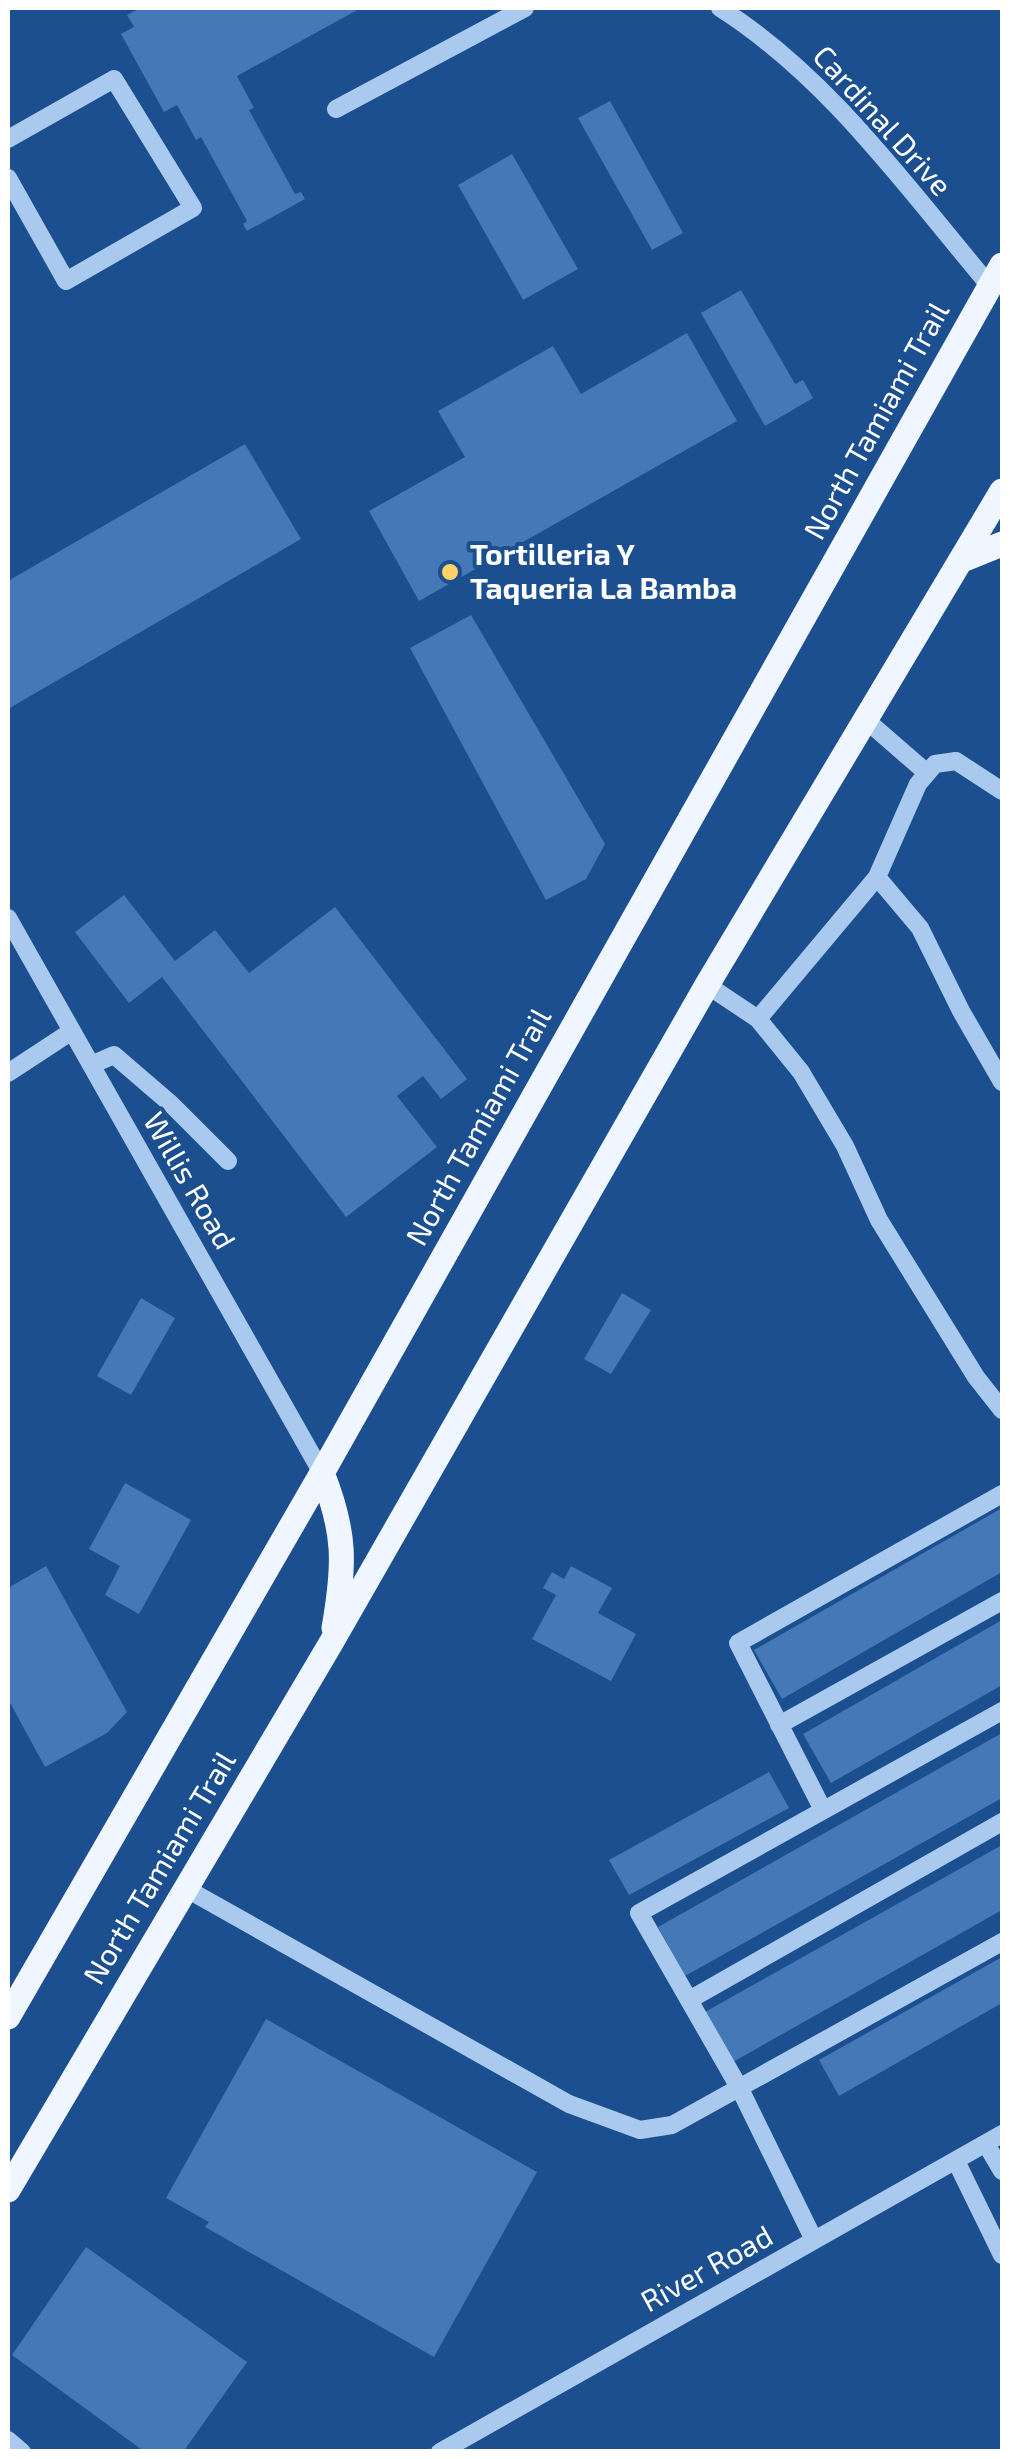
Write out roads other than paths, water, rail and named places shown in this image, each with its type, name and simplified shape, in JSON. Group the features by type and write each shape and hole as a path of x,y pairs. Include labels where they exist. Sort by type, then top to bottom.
{"main road":[{"name":"North Tamiami Trail","path":"8,2018 998,285"},
{"name":"North Tamiami Trail","path":"8,2190 331,1643 706,986 1002,491"},
{"path":"960,561 1002,544"},
{"path":"322,1473 337,1511 343,1549 331,1643"}],"street":[{"path":"336,108 525,8"},
{"name":"Cardinal Drive","path":"720,8 756,30 832,100 998,285"},
{"path":"8,139 114,78 193,208 66,281 8,178"},
{"path":"866,720 928,773"},
{"path":"758,1019 877,877 918,784 935,764 956,761 1000,786"},
{"path":"877,877 920,928 1002,1082"},
{"name":"Willis Road","path":"8,918 322,1473"},
{"path":"706,986 758,1019 801,1072 845,1146 879,1220 976,1378 1002,1410"},
{"path":"8,1073 72,1031"},
{"path":"91,1065 114,1054 228,1161"},
{"path":"823,1810 738,1643 1002,1494"},
{"path":"780,1725 1002,1602"},
{"path":"814,2240 740,2089 639,1913 1002,1710"},
{"path":"689,2000 1002,1822"},
{"path":"185,1888 569,2104 640,2130 672,2125 1002,1942"},
{"path":"994,2139 1002,2171"},
{"name":"River Road","path":"440,2452 994,2139"},
{"path":"956,2160 1002,2255"},
{"path":"8,2440 22,2452"}],"place":[{"name":"Tortilleria Y Taqueria La Bamba","path":"450,572"}]}
